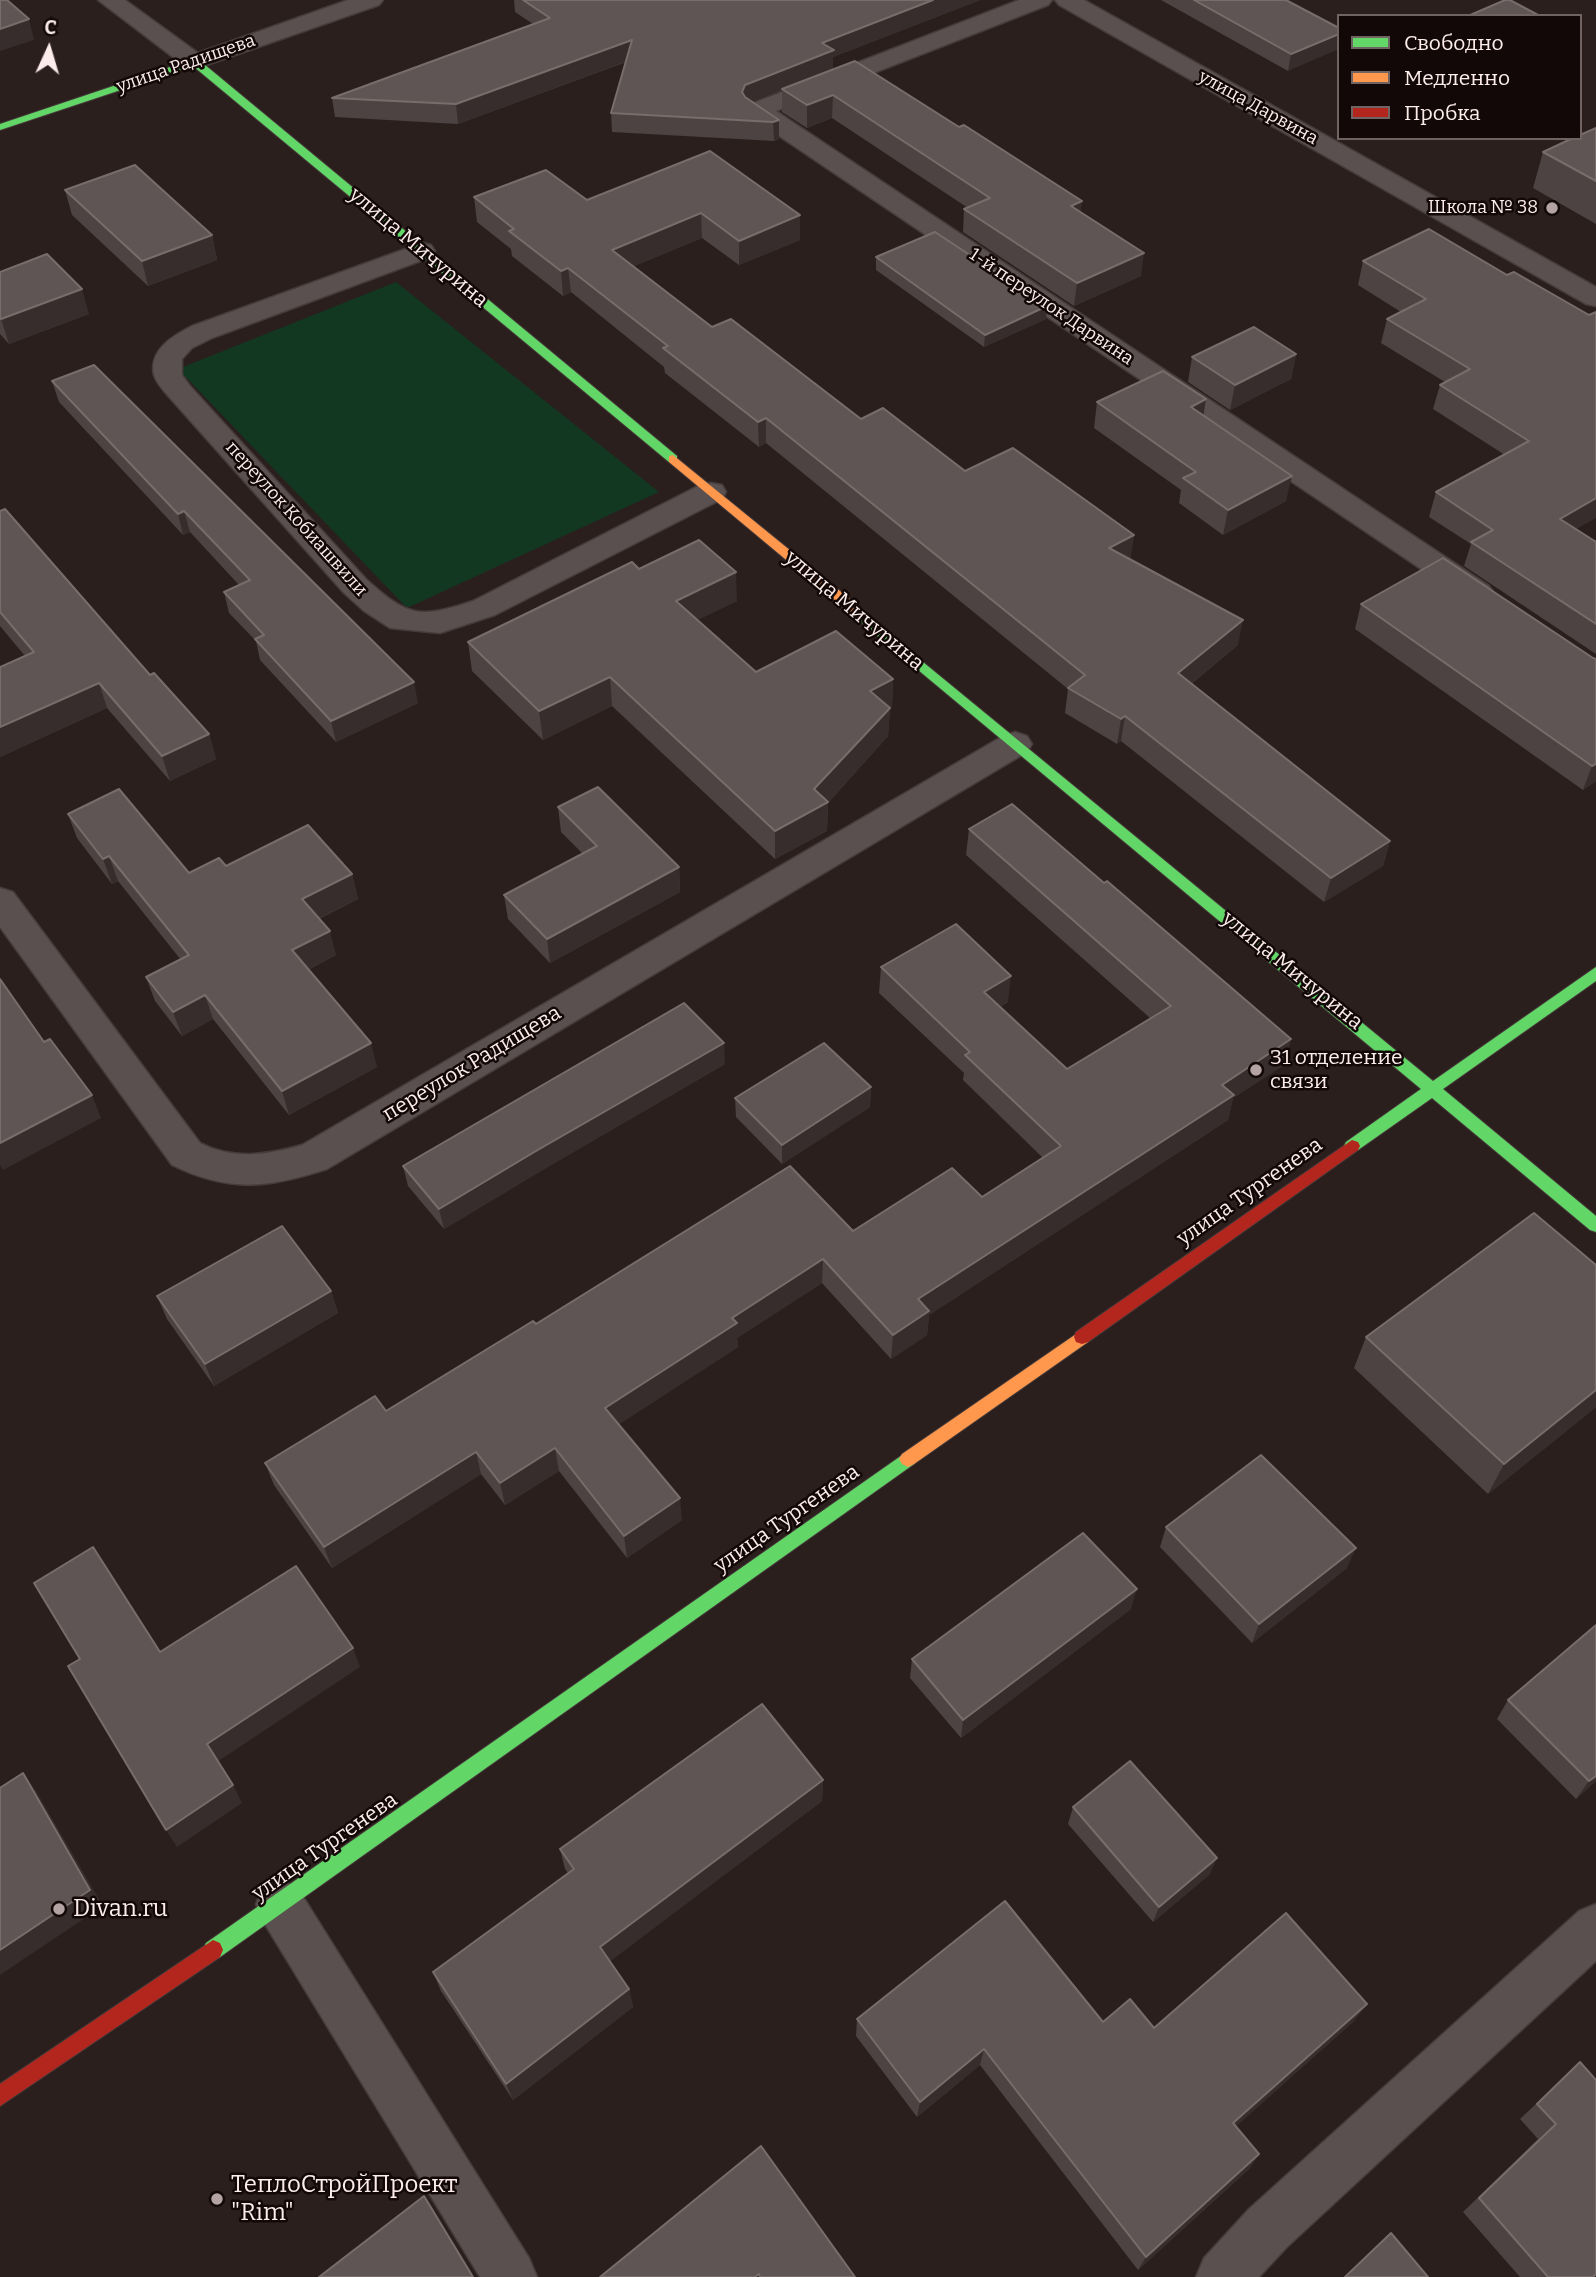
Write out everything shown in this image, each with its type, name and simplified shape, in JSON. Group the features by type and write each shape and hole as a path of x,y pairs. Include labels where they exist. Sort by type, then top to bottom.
{"street":[{"name":"улица Мичурина","path":"110,0 195,61 1596,1224"},
{"name":"улица Радищева","path":"0,127 371,0"},
{"name":"1-й переулок Дарвина","path":"1040,0 757,110 1504,611"},
{"name":"улица Дарвина","path":"1067,0 1596,298"},
{"name":"переулок Кобиашвили","path":"422,251 202,332 182,342 168,358 168,376 180,392 374,604 401,621 440,622 484,608 711,492"},
{"name":"переулок Радищева","path":"0,901 186,1154 210,1167 243,1171 274,1168 313,1158 1015,744"},
{"name":"улица Тургенева","path":"0,2096 281,1904 1596,973"},
{"path":"281,1904 510,2277"},
{"path":"1223,2277 1268,2228 1596,1928"}],"green space":[{"path":"396,282 659,492 407,608 178,369"}],"building":[{"path":"0,0 7,0 29,19 0,29"},
{"path":"523,0 933,0 822,43 834,50 745,85 742,92 745,97 779,120 773,122 611,113 632,40 456,104 332,98 550,18"},
{"path":"1194,0 1286,0 1337,27 1337,35 1291,54"},
{"path":"1510,0 1536,14 1473,14"},
{"path":"855,61 959,127 964,125 1082,201 1071,206 1144,253 1077,283 964,209 990,198 833,95 807,105 782,89"},
{"path":"1596,128 1596,181 1543,152 1569,140 1582,140 1582,134"},
{"path":"710,151 800,215 739,241 701,213 612,250 712,327 731,319 861,419 883,408 965,471 1013,448 1134,535 1109,548 1243,620 1178,673 1390,841 1331,878 1125,716 1121,719 1068,688 1085,675 766,418 758,422 663,348 668,346 568,268 561,271 509,231 514,229 474,197 546,170 587,200"},
{"path":"135,165 212,235 142,261 65,190"},
{"path":"1429,229 1507,275 1514,272 1589,315 1596,312 1596,498 1560,519 1596,542 1596,624 1471,542 1493,530 1436,492 1529,441 1440,385 1470,369 1387,319 1426,299 1363,261"},
{"path":"935,232 1047,306 985,335 876,257"},
{"path":"47,254 82,289 1,319 0,272"},
{"path":"1254,327 1296,354 1235,385 1192,357"},
{"path":"94,365 414,682 331,721 255,639 264,635 224,592 250,580 184,511 178,514 52,381"},
{"path":"1163,371 1206,399 1191,407 1292,476 1228,510 1183,478 1196,472 1097,402"},
{"path":"5,509 150,675 154,673 209,734 162,756 99,683 0,727 0,667 34,652 0,612 0,511"},
{"path":"699,540 736,572 676,601 756,672 836,631 893,679 870,691 890,708 814,789 828,802 775,831 610,677 539,711 468,642 632,562 639,569"},
{"path":"1443,558 1596,659 1596,764 1592,766 1361,604"},
{"path":"598,787 679,867 547,939 504,895 597,846 558,807"},
{"path":"119,789 189,873 219,858 226,866 308,825 352,874 302,899 330,931 292,950 371,1043 282,1091 205,995 173,1012 146,977 189,955 109,856 103,859 68,814"},
{"path":"1012,804 1104,883 1107,881 1291,1039 1222,1085 1234,1095 918,1299 929,1311 893,1335 823,1259 732,1318 737,1323 605,1408 680,1498 624,1536 555,1448 500,1483 476,1452 324,1547 265,1463 375,1396 386,1411 533,1321 536,1324 790,1166 853,1231 952,1168 982,1197 1061,1146 965,1055 970,1052 881,967 956,924 1011,976 984,992 1067,1069 1171,1006 969,829"},
{"path":"0,979 44,1042 50,1039 92,1095 0,1143"},
{"path":"684,1003 724,1043 439,1209 403,1166"},
{"path":"824,1043 871,1087 782,1145 735,1098"},
{"path":"1534,1213 1596,1265 1596,1390 1504,1464 1366,1337"},
{"path":"282,1226 331,1291 205,1364 157,1296"},
{"path":"1261,1455 1356,1548 1259,1624 1166,1527"},
{"path":"1083,1533 1137,1589 963,1720 912,1659"},
{"path":"93,1547 160,1652 296,1566 353,1648 207,1744 233,1785 166,1830 68,1666 80,1659 34,1583"},
{"path":"1596,1625 1596,1776 1589,1781 1508,1700"},
{"path":"762,1704 823,1780 600,1947 629,1989 506,2084 433,1972 574,1869 560,1849"},
{"path":"1130,1761 1217,1858 1159,1907 1073,1807"},
{"path":"23,1773 90,1890 0,1950 0,1788"},
{"path":"1005,1901 1103,2022 1130,1999 1154,2028 1286,1913 1367,2004 1233,2123 1259,2154 1146,2257 984,2049 920,2102 857,2019"},
{"path":"1580,2062 1596,2080 1596,2274 1593,2277 1548,2277 1479,2198 1556,2124 1537,2104"},
{"path":"761,2146 855,2277 760,2277 759,2274 755,2277 600,2277"},
{"path":"424,2196 473,2277 319,2277"},
{"path":"1391,2233 1428,2277 1345,2277"}],"traffic: fast":[{"path":"0,127 195,62 673,459"},
{"path":"862,616 1596,1225"},
{"path":"1352,1146 1596,973"},
{"path":"213,1950 908,1459"}],"traffic: slow":[{"path":"673,459 862,616"},
{"path":"908,1459 1082,1337"}],"traffic: jam":[{"path":"1082,1337 1352,1146"},
{"path":"0,2096 213,1950"}],"place":[{"name":"Школа № 38","path":"1552,208"},
{"name":"31 отделение связи","path":"1256,1070"},
{"name":"Divan.ru","path":"59,1909"},
{"name":"ТеплоСтройПроект \"Rim\"","path":"217,2199"}]}
